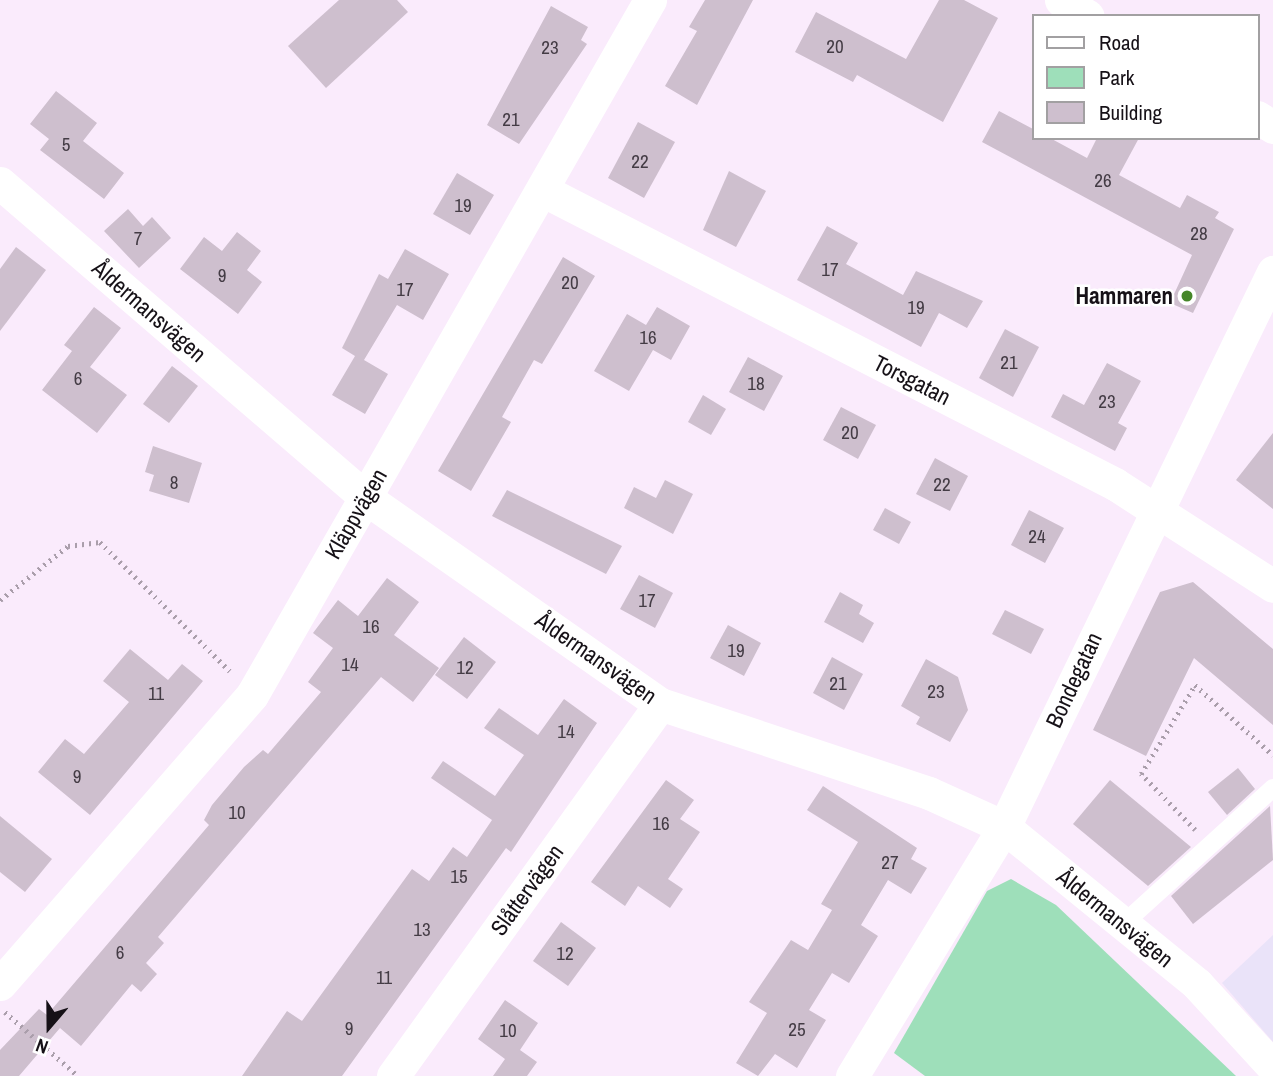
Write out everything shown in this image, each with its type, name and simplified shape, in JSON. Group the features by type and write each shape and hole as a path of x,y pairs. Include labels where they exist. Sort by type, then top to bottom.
{"street":[{"name":"Kläppvägen","path":"0,984 252,695 650,0"},
{"path":"1061,0 1085,14"},
{"name":"Åldermansvägen","path":"0,183 366,498 660,704 929,793 1004,827 1197,984 1273,1067"},
{"name":"Torsgatan","path":"542,190 1155,508 1273,586"},
{"name":"Bondegatan","path":"852,1076 1004,827 1155,508 1273,272"},
{"name":"Slåttervägen","path":"393,1076 660,704"}],"lane":[{"path":"1122,925 1273,788"}],"path":[{"path":"0,600 68,545 100,542 252,695"},
{"path":"1210,845 1140,774 1195,685 1273,755"},
{"path":"0,1008 78,1076"}],"shaded area":[{"path":"1273,935 1273,1042 1222,983"}],"green space":[{"path":"1011,879 1056,905 1236,1076 925,1076 894,1053 987,891"}],"building":[{"path":"339,0 397,0 408,12 326,88 288,46"},
{"path":"705,0 753,0 697,105 665,86 697,31 689,27"},
{"path":"939,0 964,0 998,18 943,122 857,75 853,82 795,52 816,12 906,59"},
{"path":"551,6 588,27 581,40 587,44 519,144 487,125"},
{"path":"56,91 97,123 83,141 124,173 104,199 40,150 49,139 30,124"},
{"path":"999,111 1032,128 1032,140 1054,140 1087,158 1096,140 1138,140 1119,175 1180,208 1187,195 1219,212 1215,218 1234,229 1193,313 1170,303 1192,255 982,142"},
{"path":"638,122 675,142 644,198 608,178"},
{"path":"729,171 766,191 736,247 703,230"},
{"path":"457,173 494,195 470,235 433,214"},
{"path":"128,209 143,226 152,217 171,238 139,268 104,231"},
{"path":"827,226 858,243 846,264 903,295 916,271 983,301 967,328 939,313 921,347 797,280"},
{"path":"237,232 261,251 247,270 262,282 238,314 180,269 204,237 222,251"},
{"path":"16,247 46,270 0,331 0,269"},
{"path":"405,249 449,274 423,320 397,305 364,360 388,374 365,414 332,395 355,356 342,348 379,274 388,279"},
{"path":"563,257 595,276 542,364 534,360 502,417 511,422 471,491 438,471"},
{"path":"94,307 121,328 90,367 127,395 97,433 42,390 72,351 64,345"},
{"path":"657,307 690,326 671,360 653,350 629,391 594,371 627,314 646,325"},
{"path":"1005,329 1039,347 1013,397 979,378"},
{"path":"748,357 783,376 764,411 729,392"},
{"path":"1107,363 1141,381 1118,423 1127,428 1115,451 1051,417 1063,394 1084,405"},
{"path":"172,366 198,386 169,423 143,404"},
{"path":"703,395 726,409 711,435 688,422"},
{"path":"841,407 876,425 858,459 823,440"},
{"path":"1273,433 1273,509 1236,480"},
{"path":"153,446 202,463 189,503 149,491 154,475 145,472"},
{"path":"935,458 968,476 950,511 916,494"},
{"path":"665,480 693,494 673,534 624,508 634,487 656,498"},
{"path":"507,490 622,546 606,574 492,516"},
{"path":"885,508 911,522 899,544 873,530"},
{"path":"1029,510 1064,528 1045,563 1011,545"},
{"path":"639,575 673,593 655,628 620,609"},
{"path":"387,578 419,602 394,635 439,668 413,702 381,677 158,937 164,943 146,963 157,974 141,992 132,984 81,1046 60,1028 19,1076 0,1076 0,1050 39,1009 47,1015 209,825 204,820 212,805 244,767 263,750 268,754 321,692 308,682 333,648 313,633 338,600 358,616"},
{"path":"1193,582 1273,649 1273,725 1194,658 1146,756 1093,730 1160,592"},
{"path":"840,592 863,605 859,614 874,623 863,643 824,622"},
{"path":"1005,610 1044,629 1031,654 992,634"},
{"path":"728,625 761,643 744,676 710,658"},
{"path":"464,637 496,662 467,699 435,675"},
{"path":"130,649 168,680 182,664 203,681 90,815 38,772 65,739 84,754 129,702 103,681"},
{"path":"832,657 863,674 844,710 813,693"},
{"path":"926,659 958,677 968,710 950,742 916,724 920,717 901,706"},
{"path":"564,699 597,723 511,852 506,848 342,1076 242,1076 287,1011 302,1021 412,869 429,881 453,847 467,857 492,820 431,778 443,761 495,796 524,755 484,728 499,708 538,735"},
{"path":"1238,768 1255,789 1227,815 1208,792"},
{"path":"666,780 694,800 680,819 700,832 668,879 683,889 670,908 638,886 625,906 591,882"},
{"path":"1110,780 1191,847 1148,886 1073,824"},
{"path":"823,786 917,848 911,859 927,868 911,894 888,880 861,925 878,936 849,983 832,973 809,1010 826,1020 797,1068 775,1054 758,1076 736,1063 767,1013 749,1002 791,940 808,950 832,910 821,904 858,842 807,810"},
{"path":"1270,806 1273,860 1193,924 1171,896"},
{"path":"0,816 52,859 25,892 0,872"},
{"path":"561,922 596,948 568,986 533,961"},
{"path":"505,1000 538,1023 520,1050 537,1062 527,1076 493,1076 505,1059 478,1039"}],"place":[{"name":"Hammaren","path":"1187,296"}]}
